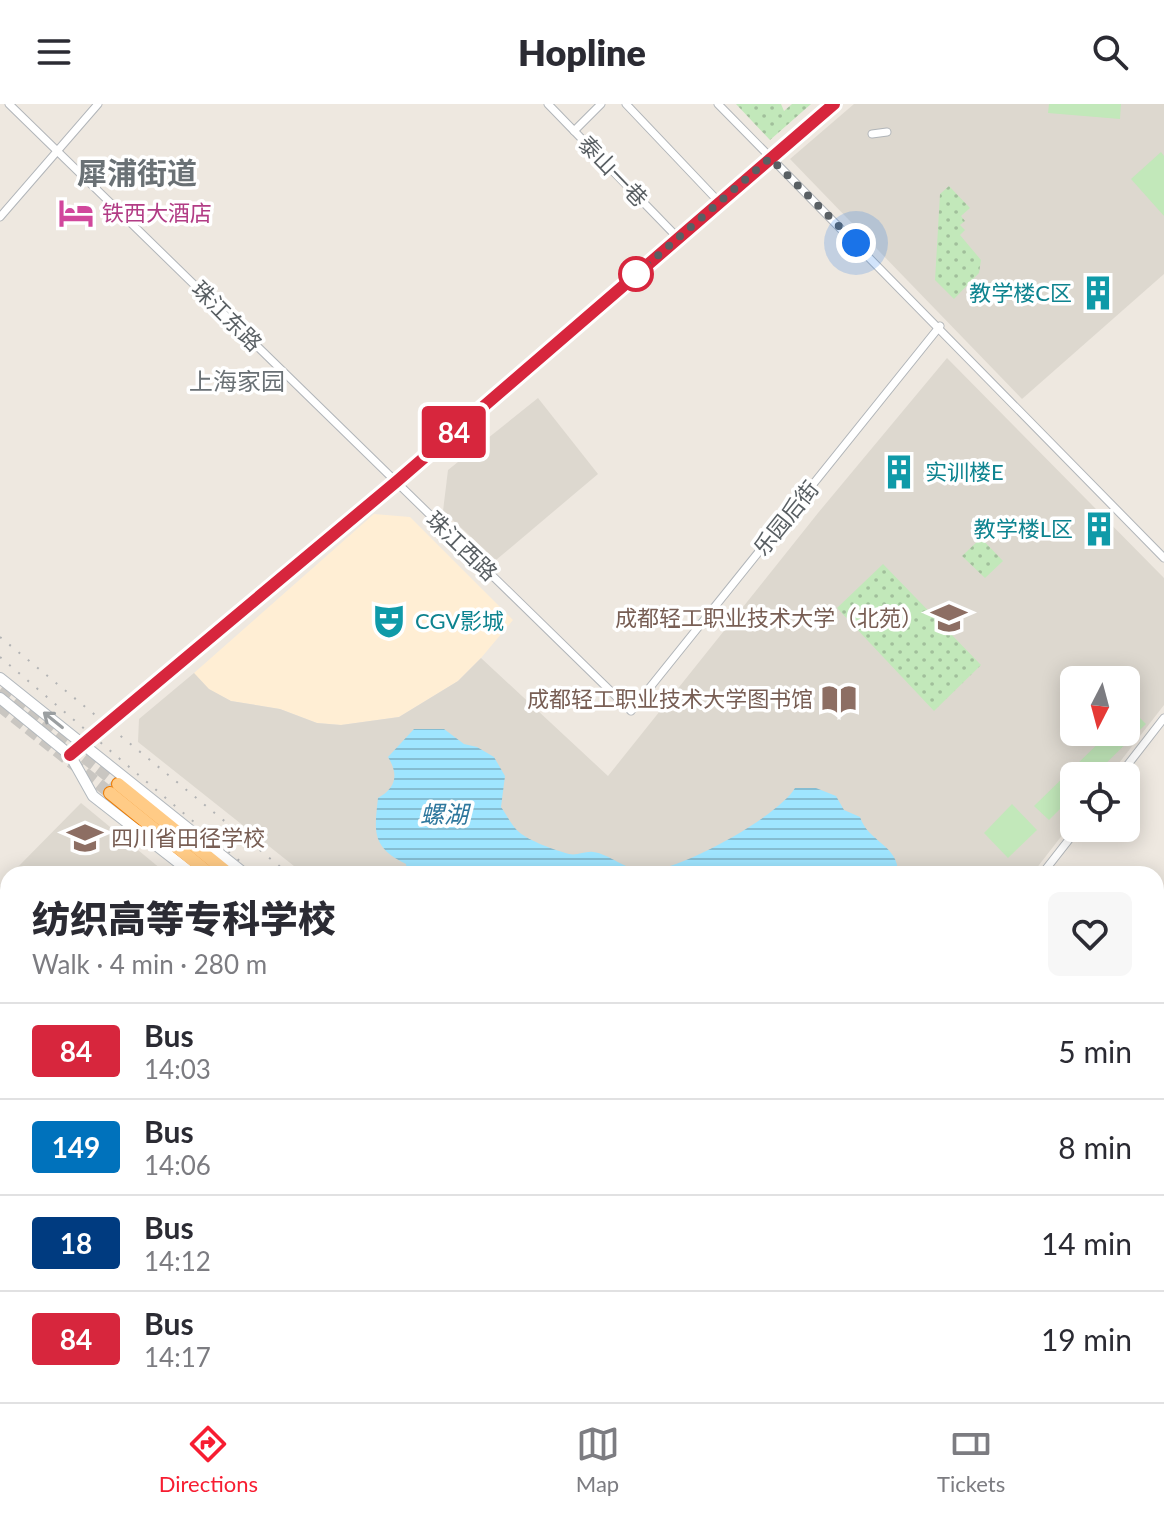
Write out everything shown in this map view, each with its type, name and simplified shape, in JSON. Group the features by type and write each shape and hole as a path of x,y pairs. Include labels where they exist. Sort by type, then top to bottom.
{"highway":[{"path":"201,866 114,788 218,866"}],"street":[{"name":"珠江东路","path":"9,104 396,482"},
{"path":"0,217 98,104"},
{"name":"泰山一巷","path":"548,104 678,238"},
{"path":"574,131 601,104"},
{"path":"626,104 719,202"},
{"path":"718,104 940,326 1164,558"},
{"path":"70,755 396,482 834,104"},
{"path":"872,134 887,132"},
{"name":"乐园后街","path":"631,711 940,326"},
{"name":"珠江西路","path":"396,482 631,711"},
{"path":"0,678 235,866"},
{"path":"0,698 70,755 93,796 183,866"},
{"path":"1130,762 1164,718"},
{"path":"1048,866 1067,842"}],"shaded area":[{"path":"854,104 1164,104 1164,274 1022,399 790,159"},
{"name":"成都轻工职业技术大学（北苑）","path":"947,358 1164,578 1164,705 1140,736 1140,666 1060,666 1060,746 1132,746 1120,762 1060,762 1060,838 1038,866 294,866 138,742 139,719 194,673 209,689 231,701 280,709 317,723 341,725 399,717 458,681 481,658 608,776 818,513"},
{"path":"538,398 598,474 496,560 443,511 448,470"},
{"path":"374,514 410,517 513,620 481,658 458,681 399,717 341,725 317,723 280,709 231,701 208,689 194,673"},
{"name":"四川省田径学校","path":"81,803 157,866 19,866"}],"green space":[{"path":"736,104 781,104 784,111 792,104 811,104 770,140"},
{"path":"1049,104 1121,104 1120,119 1048,113"},
{"path":"1161,152 1164,156 1164,216 1131,179"},
{"path":"949,186 970,208 961,216 965,221 960,225 965,230 960,235 981,260 979,273 954,299 935,280 940,194"},
{"path":"981,538 1003,561 985,578 962,556"},
{"path":"883,564 981,665 934,711 837,608"},
{"path":"1096,746 1124,746 1107,762 1079,762"},
{"path":"1060,781 1060,809 1049,820 1034,806"},
{"path":"1012,804 1037,830 1008,858 984,833"}],"water":[{"name":"螺湖","path":"414,729 444,729 464,744 477,747 494,757 505,776 501,807 519,832 563,852 593,852 627,866 406,866 381,845 376,830 378,798 389,790 394,780 394,770 388,757"},
{"name":"螺湖","path":"795,788 816,788 836,796 844,810 860,817 869,832 894,856 897,864 669,866 702,853 749,827 785,800"}],"tunnel":[{"path":"0,690 118,784"},
{"path":"0,706 110,793"}],"railway":[{"path":"0,637 279,866"},
{"path":"0,657 246,866"}],"bus line":[{"name":"84","path":"70,755 396,482 834,104"}],"place":[{"name":"铁西大酒店","path":"76,213"},
{"name":"教学楼C区","path":"1098,293"},
{"name":"实训楼E","path":"899,472"},
{"name":"教学楼L区","path":"1099,529"},
{"name":"成都轻工职业技术大学（北苑）","path":"949,618"},
{"name":"CGV影城","path":"389,621"},
{"name":"成都轻工职业技术大学图书馆","path":"839,699"},
{"name":"四川省田径学校","path":"85,838"}],"district":[{"name":"犀浦街道","path":"137,174"},
{"name":"上海家园","path":"237,382"}],"route":[{"path":"636,274 631,279 770,158 856,243"}]}
